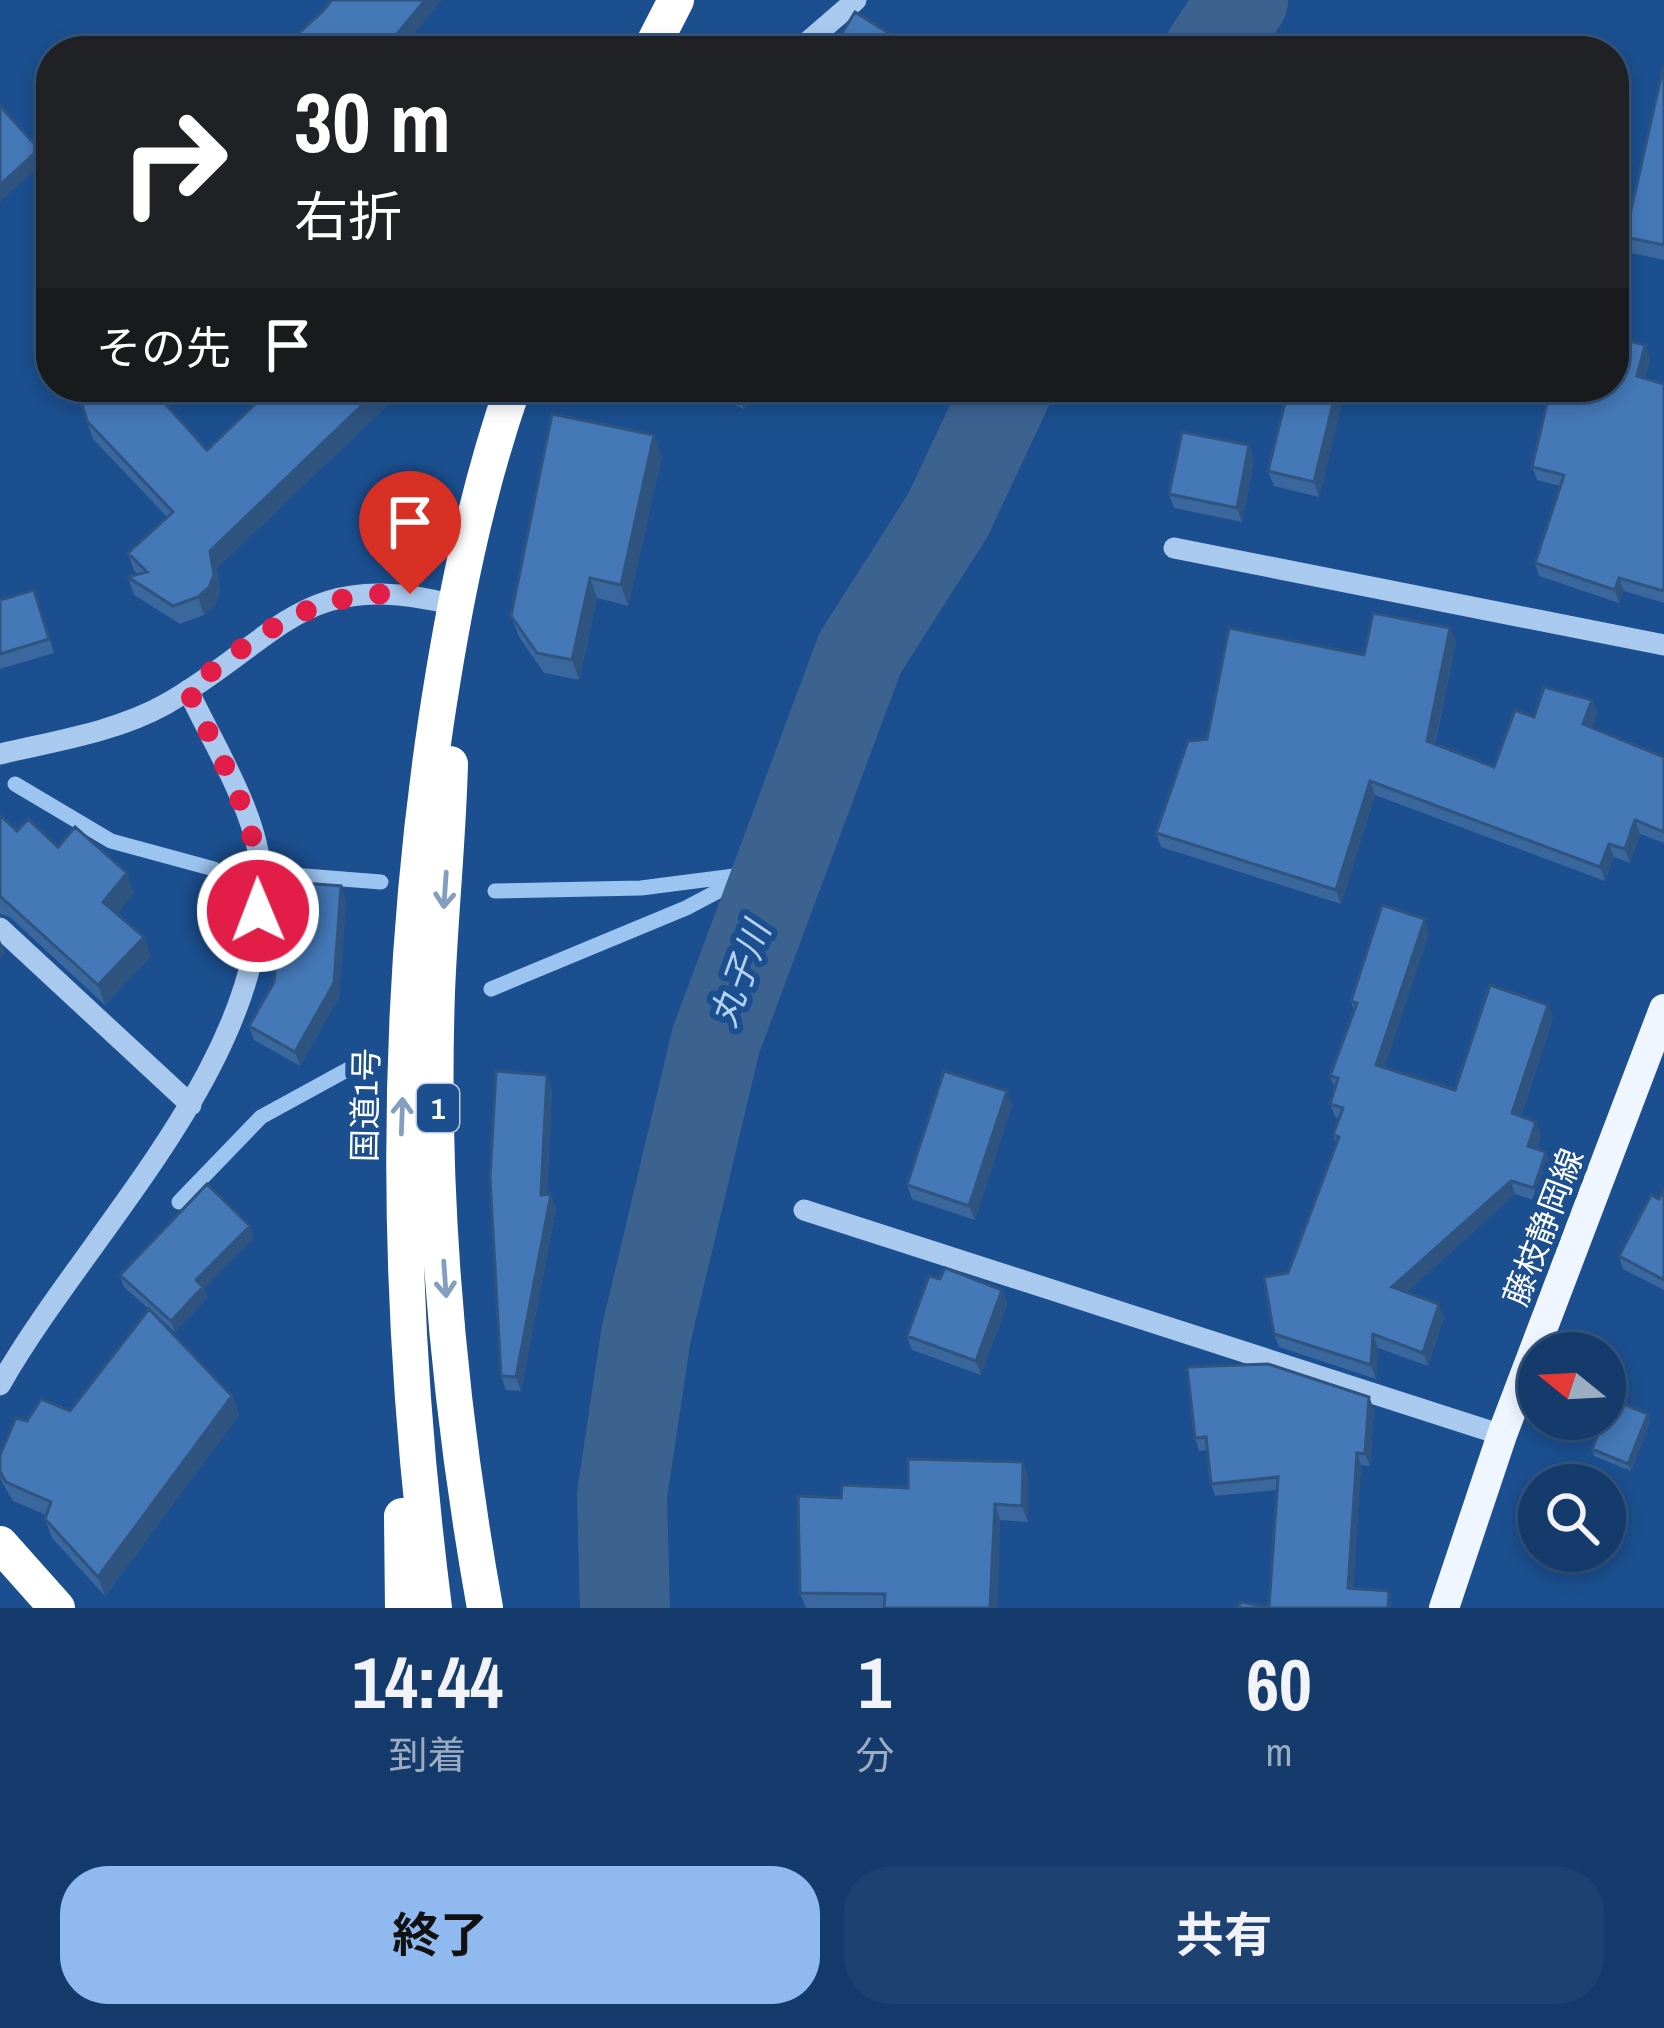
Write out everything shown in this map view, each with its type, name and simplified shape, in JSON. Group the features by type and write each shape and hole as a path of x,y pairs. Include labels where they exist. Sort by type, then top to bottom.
{"highway":[{"path":"658,36 676,0"},
{"name":"国道1号","path":"434,1608 403,1234 406,993 424,802 454,605 509,402"},
{"name":"国道1号","path":"454,605 448,847 437,992 438,1132 444,1282 485,1608"},
{"path":"403,1608 402,1495 412,1358"},
{"path":"0,1544 57,1608"}],"main road":[{"name":"藤枝静岡線","path":"1444,1608 1502,1435 1664,1009"}],"street":[{"path":"814,36 856,0"},
{"path":"1174,548 1664,645"},
{"path":"0,754 123,723 188,690 284,620 328,599 374,592 410,594 454,605"},
{"path":"0,1385 191,1105 231,1024 254,945 262,876 251,824 188,690"},
{"path":"0,928 191,1105"},
{"path":"804,1210 1502,1435"}],"building":[{"path":"332,0 425,0 395,36 296,36"},
{"path":"855,12 893,36 840,36"},
{"path":"1664,64 1664,245 1629,238 1629,219"},
{"path":"0,106 36,146 36,152 0,185"},
{"path":"1629,341 1645,345 1637,376 1664,384 1664,591 1619,578 1615,590 1535,563 1564,475 1532,467 1547,402 1629,402"},
{"path":"81,402 164,402 207,450 257,402 365,402 210,551 214,575 209,587 198,597 173,606 128,577 147,572 128,553 173,512 87,421"},
{"path":"1285,402 1333,402 1314,482 1268,471"},
{"path":"552,414 654,435 621,585 590,578 572,660 537,653 511,616"},
{"path":"1182,432 1249,445 1237,508 1169,494"},
{"path":"34,590 49,639 0,654 0,600"},
{"path":"1373,613 1450,628 1427,741 1494,767 1515,710 1534,717 1544,687 1592,700 1583,724 1664,757 1664,832 1635,820 1625,849 1609,844 1600,867 1370,781 1336,890 1156,833 1188,741 1207,739 1229,628 1364,655"},
{"path":"0,815 17,831 28,819 58,847 75,827 127,873 103,902 144,937 98,985 0,896"},
{"path":"302,883 341,886 334,983 295,1052 249,1026 274,982 282,901 301,901"},
{"path":"1382,905 1425,919 1376,1065 1455,1090 1490,985 1548,1005 1512,1113 1536,1122 1528,1146 1546,1152 1534,1188 1511,1181 1392,1287 1439,1304 1423,1353 1373,1334 1371,1365 1274,1334 1264,1277 1288,1273 1339,1137 1333,1135 1343,1108 1330,1104 1338,1078 1330,1076 1357,1003 1351,1001"},
{"path":"496,1071 547,1075 541,1195 551,1194 516,1377 501,1376 490,1178"},
{"path":"944,1071 1007,1091 969,1206 907,1185"},
{"path":"207,1184 250,1226 196,1280 203,1287 171,1321 120,1275"},
{"path":"1664,1189 1664,1280 1619,1256 1651,1195 1659,1199"},
{"path":"945,1268 1002,1290 976,1361 907,1336 929,1276 940,1279"},
{"path":"149,1309 232,1396 98,1577 45,1519 51,1502 6,1482 0,1472 0,1455 16,1418 27,1421 41,1399 70,1411"},
{"path":"1268,1364 1369,1397 1365,1454 1357,1453 1348,1588 1389,1591 1388,1608 1239,1608 1240,1602 1269,1607 1278,1477 1211,1484 1206,1437 1195,1438 1187,1367"},
{"path":"1626,1405 1648,1414 1628,1464 1592,1449 1596,1440 1626,1440"},
{"path":"908,1459 1023,1462 1022,1506 995,1504 990,1608 884,1608 885,1594 800,1593 798,1496 841,1498 842,1485 908,1488"}],"waterway":[{"name":"丸子川","path":"1219,36 1243,0"},
{"name":"丸子川","path":"625,1608 622,1495 646,1335 716,1040 860,653 948,515 1001,402"},
{"path":"15,784 111,841 214,869"},
{"path":"495,891 641,888 750,874 784,849"},
{"path":"292,875 381,882"},
{"path":"491,989 686,908 741,879"},
{"path":"179,1202 261,1117 356,1065"}],"route":[{"path":"258,911 262,876 251,824 188,690 284,620 328,599 374,592 410,594"}]}
